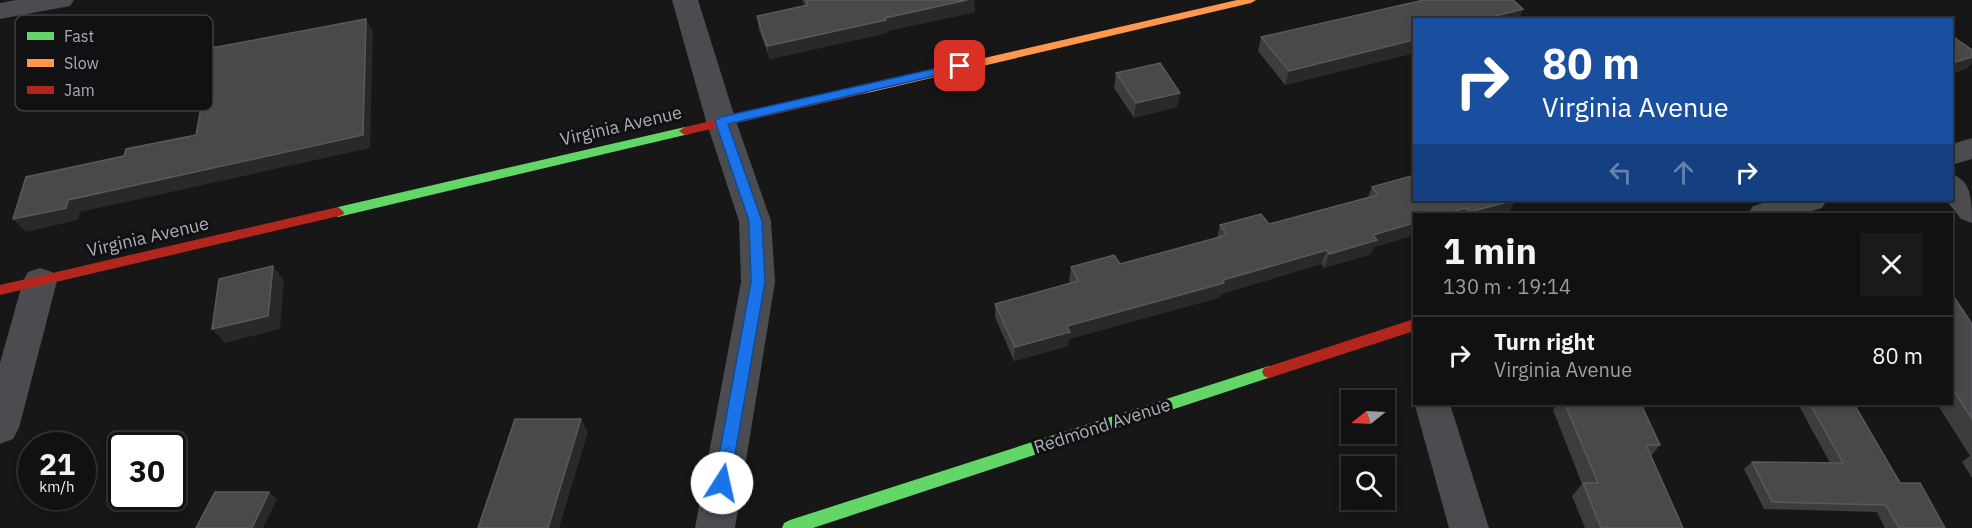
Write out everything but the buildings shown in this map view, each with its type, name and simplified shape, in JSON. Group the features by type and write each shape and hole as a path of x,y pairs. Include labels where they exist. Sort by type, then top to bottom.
{"street":[{"path":"0,11 61,0"},
{"path":"685,0 721,121 755,221 758,282 715,528"},
{"name":"Virginia Avenue","path":"0,290 721,121 1251,0"},
{"path":"1953,155 1972,148"},
{"path":"1953,186 1972,211"},
{"path":"1767,213 1808,201"},
{"path":"0,428 39,281"},
{"name":"Redmond Avenue","path":"789,528 1413,331"},
{"path":"1432,405 1469,528"}],"traffic: fast":[{"path":"338,212 685,131"},
{"path":"790,528 1269,372"}],"traffic: slow":[{"path":"863,90 1251,0"}],"traffic: jam":[{"path":"685,131 863,90"},
{"path":"0,290 338,212"},
{"path":"1269,372 1413,325"}],"route":[{"path":"722,483 758,282 755,221 721,121 960,66"}]}
